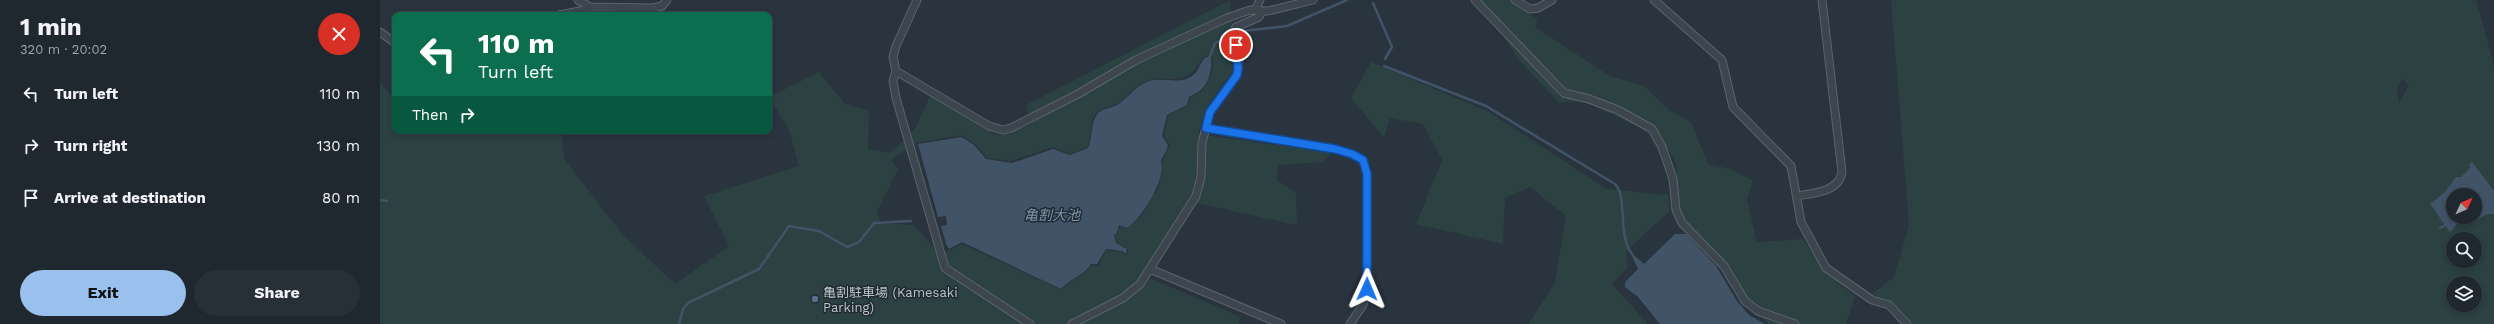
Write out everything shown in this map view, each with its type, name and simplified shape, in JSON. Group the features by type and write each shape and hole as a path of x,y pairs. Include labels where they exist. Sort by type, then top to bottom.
{"street":[{"path":"578,0 590,7"},
{"path":"571,12 590,7 653,8 662,6 667,0"},
{"path":"917,0 896,46 893,57 896,71 893,81 896,98 945,268 1030,324"},
{"path":"1072,324 1124,298 1140,284 1196,196 1200,184 1202,144 1210,112 1237,75 1236,27 1259,17 1260,0"},
{"path":"896,71 990,126 1003,130 1031,118 1136,60 1241,12 1259,11 1313,0"},
{"path":"1475,0 1564,93 1589,99 1618,110 1652,129 1662,147 1673,179 1676,210 1682,222 1724,266 1745,300 1758,311 1795,324"},
{"path":"1515,0 1530,9 1538,8 1552,0"},
{"path":"1654,0 1722,60 1733,107 1789,162 1793,171 1801,222 1828,271 1872,300 1889,305 1907,324"},
{"path":"1797,196 1833,188 1841,180 1842,172 1822,0"},
{"path":"380,32 392,41"},
{"path":"1206,128 1335,149 1352,154 1363,160 1367,174 1367,289 1363,305 1350,324"},
{"path":"1150,269 1281,324"}],"green space":[{"path":"1230,0 1234,69 1209,103 1198,134 1332,153 1322,162 1278,165 1277,180 1296,193 1297,225 1187,201 1142,275 1241,317 1239,324 380,324 380,83 392,97 392,134 562,134 564,158 621,233 675,284 729,246 704,196 799,166 789,130 772,102 772,96 819,72 845,104 869,111 868,149 890,153 915,129 930,96 990,132 1001,135 1031,124 1026,105","holes":["1212,54 1211,75 1206,86 1190,98 1188,105 1168,116 1164,136 1170,145 1162,162 1163,169 1157,192 1151,197 1144,213 1127,229 1120,226 1118,233 1115,235 1117,242 1128,249 1127,256 1121,252 1106,250 1098,266 1092,265 1086,272 1062,290 962,244 940,255 914,225 881,223 877,211 898,169 891,160 916,143 962,135 975,144 987,158 1011,161 1053,147 1070,154 1087,147 1090,139 1093,119 1099,110 1116,104 1143,82 1154,79 1172,79 1188,76 1203,57"]},
{"path":"1480,0 1511,0 1538,20 1535,27 1610,76 1644,86 1668,109 1691,122 1708,164 1731,169 1753,181 1747,200 1757,242 1803,239 1823,270 1855,297 1846,324 1770,324 1750,310 1734,290 1720,267 1677,221 1677,165 1654,126 1645,130 1583,101 1559,103 1518,59"},
{"path":"1891,0 2476,0 2494,65 2494,324 1904,324 1873,293 1894,277 1909,225","holes":["2402,79 2409,85 2399,103 2397,90"]},
{"path":"1371,62 1489,112 1607,189 1668,195 1670,211 1626,251 1628,267 1612,284 1648,324 1528,324 1555,283 1566,216 1530,187 1505,198 1503,244 1416,224 1442,160 1423,124 1390,118 1384,138 1351,98"}],"water":[{"name":"亀割大池","path":"1211,56 1211,70 1205,86 1189,97 1187,105 1167,115 1162,136 1168,145 1161,162 1161,175 1150,201 1133,223 1127,228 1119,225 1117,233 1114,235 1116,243 1127,249 1126,254 1122,251 1106,249 1097,264 1091,264 1085,271 1068,282 1061,289 962,242 949,249 941,226 947,225 946,216 938,217 918,144 962,137 974,145 986,159 1012,163 1053,149 1070,155 1088,148 1094,120 1100,111 1117,105 1140,85 1149,81 1187,79 1196,73 1204,58"},
{"path":"2472,162 2494,191 2494,214 2487,214 2482,217 2482,188 2448,188 2456,177 2461,177 2470,168 2469,165"},
{"path":"2446,191 2446,224 2457,224 2450,232 2430,204"},
{"path":"1675,234 1686,234 1716,266 1737,301 1749,315 1765,324 1660,324 1638,297 1625,287 1625,282 1638,269 1630,252 1644,264"}],"waterway":[{"path":"1209,59 1215,43 1243,31 1287,26 1347,0"},
{"path":"1373,3 1392,47 1385,59"},
{"path":"1384,66 1486,106 1615,184 1619,190 1621,198 1623,227 1627,246 1632,254"},
{"path":"380,200 387,201"},
{"path":"679,324 683,309 688,303 759,269 789,226 819,231 847,247 859,242 874,223 911,221"},
{"path":"2440,228 2447,224"}],"place":[{"name":"亀割駐車場 (Kamesaki Parking)","path":"815,299"}],"route":[{"path":"1236,45 1238,58 1237,75 1217,100 1210,112 1206,128 1335,149 1352,154 1363,160 1367,174 1367,289"}]}
